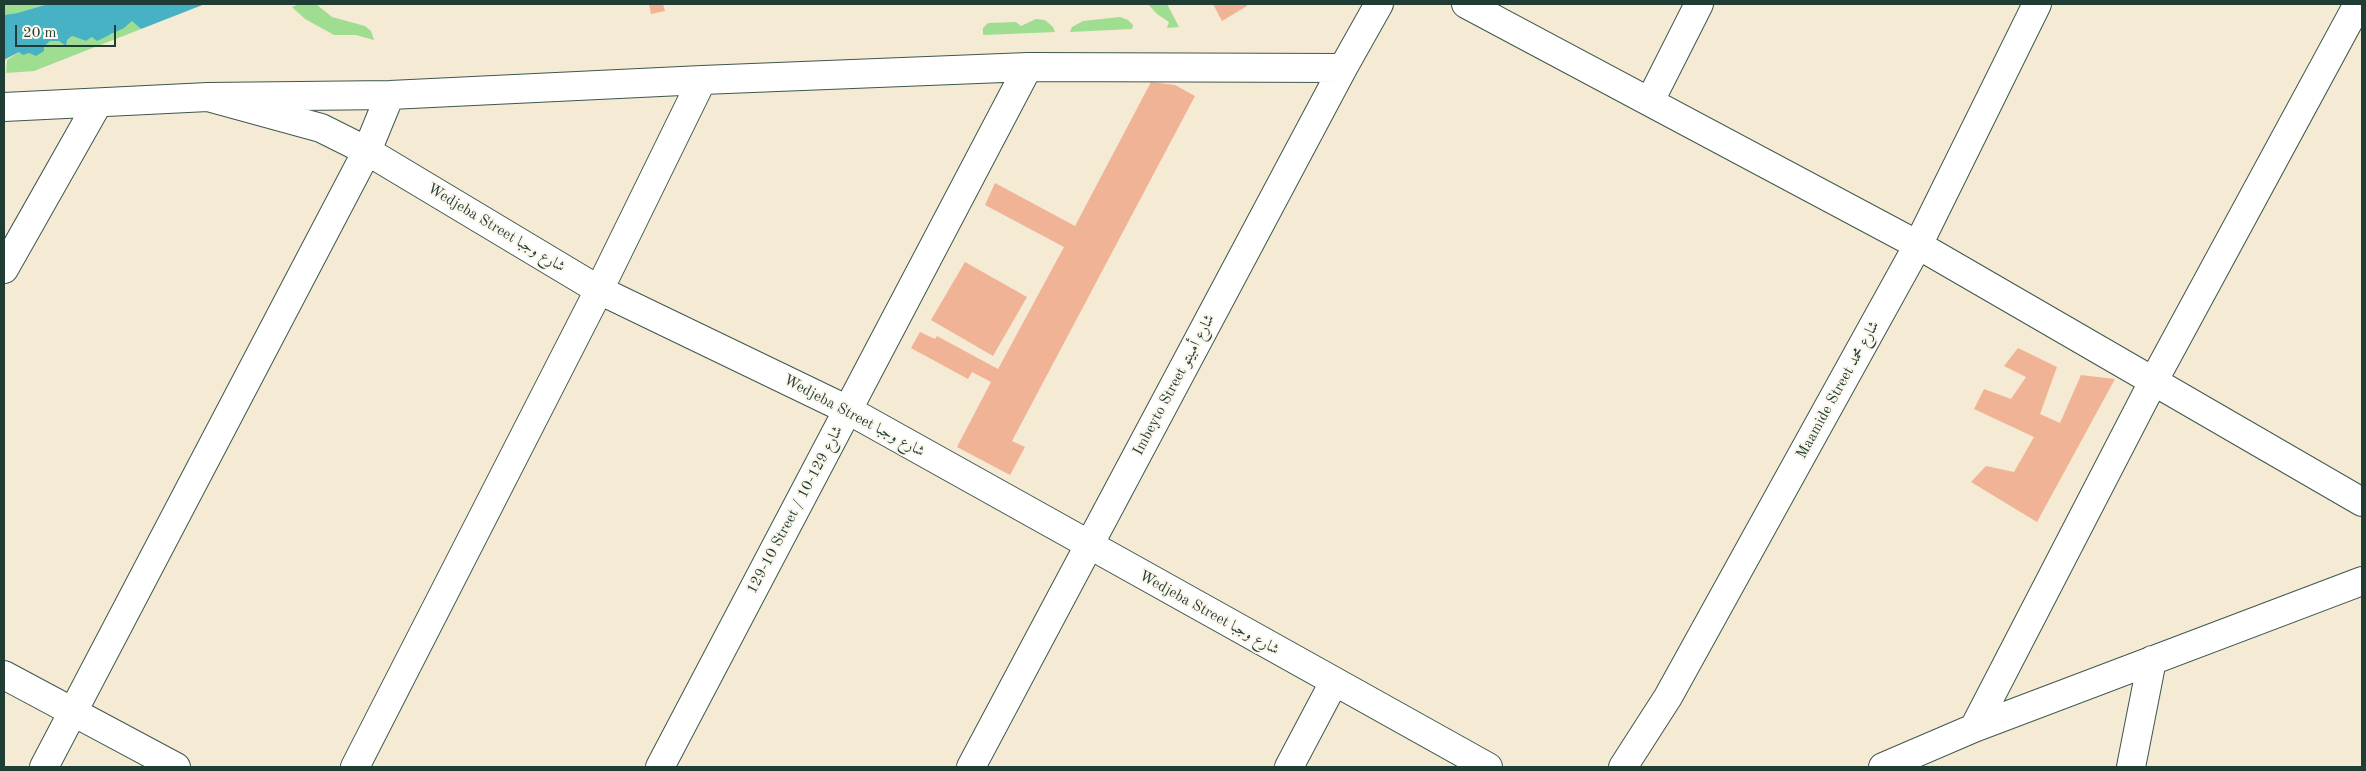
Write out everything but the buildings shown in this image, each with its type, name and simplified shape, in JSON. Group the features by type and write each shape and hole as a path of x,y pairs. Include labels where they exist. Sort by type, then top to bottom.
{"street":[{"name":"Imbeyto Street شارع أمبيتو","path":"971,767 1343,68 1380,4"},
{"path":"1466,4 1918,245 2362,502"},
{"path":"1650,101 1699,4"},
{"name":"Maamide Street شارع محمد","path":"1623,767 1668,697 1918,245 2037,4"},
{"path":"1974,728 2153,382 2358,4"},
{"path":"4,107 208,97 390,95 1028,67 1343,68"},
{"name":"129-10 Street / شارع 129-10","path":"660,767 1028,67"},
{"path":"355,767 600,290 702,80"},
{"path":"44,767 367,151 390,95"},
{"name":"Wedjeba Street شارع وجبا","path":"208,97 321,128 367,151 600,290 848,410 1088,546 1488,767"},
{"path":"4,269 98,103"},
{"path":"1883,767 1974,728 2362,581"},
{"path":"2131,767 2152,660"},
{"path":"4,675 176,767"},
{"path":"1288,767 1334,682"}],"green space":[{"path":"4,4 48,4 4,15"},
{"path":"299,4 316,4 332,17 365,26 371,31 374,40 356,35 334,35 305,19 292,7"},
{"path":"1148,4 1167,4 1179,27 1167,28 1169,22 1157,14"},
{"path":"1120,17 1128,20 1133,25 1132,29 1070,32 1072,27 1083,21"},
{"path":"1036,19 1045,20 1053,27 1055,32 983,35 983,28 988,23 1016,22 1021,26"},
{"path":"133,20 141,29 34,71 6,73 7,60 19,52 44,47 50,41 59,40 66,46 66,40 72,36 86,41 92,37 111,35"}],"water":[{"path":"48,4 205,4 141,29 132,21 124,28 97,41 92,37 86,41 72,36 67,40 66,46 59,41 50,41 44,47 44,51 36,56 29,53 23,55 19,52 4,60 4,15"}]}
